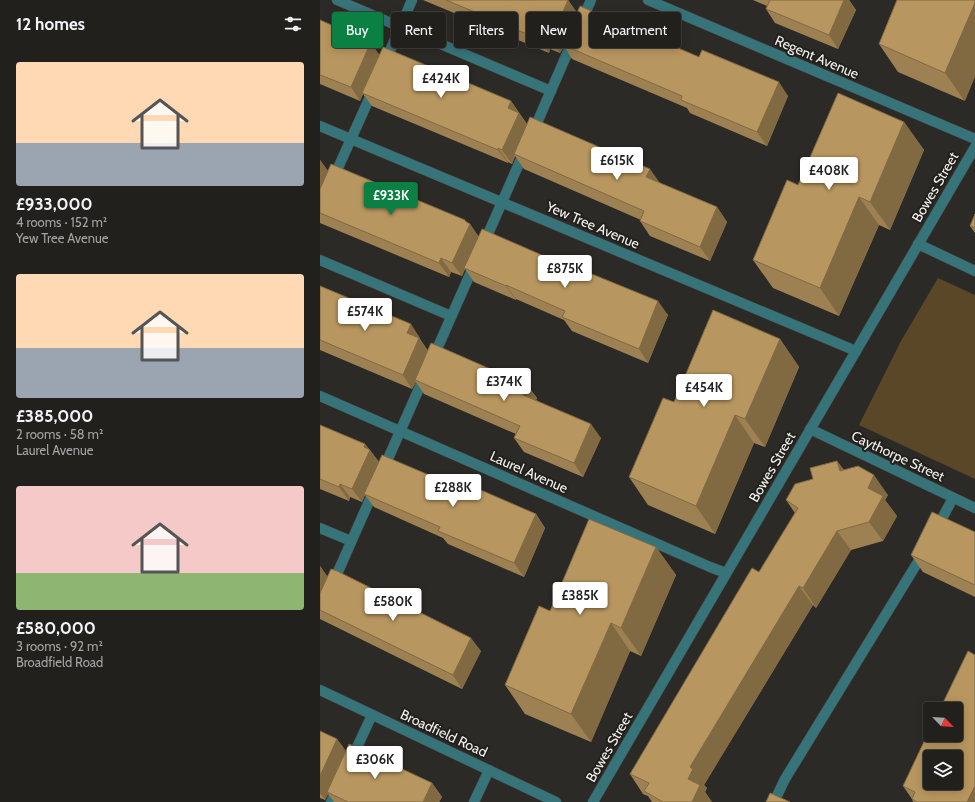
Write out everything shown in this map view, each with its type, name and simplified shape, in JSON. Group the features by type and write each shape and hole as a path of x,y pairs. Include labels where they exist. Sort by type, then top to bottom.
{"street":[{"path":"337,0 391,23"},
{"path":"407,12 412,0"},
{"path":"329,590 591,0"},
{"name":"Regent Avenue","path":"648,0 975,139"},
{"path":"446,46 551,91"},
{"path":"382,68 391,48"},
{"path":"329,188 376,82"},
{"name":"Yew Tree Avenue","path":"320,126 856,350"},
{"name":"Bowes Street","path":"593,802 974,150"},
{"path":"918,244 975,271"},
{"path":"320,260 451,316"},
{"name":"Laurel Avenue","path":"320,396 726,573"},
{"name":"Caythorpe Street","path":"810,430 975,508"},
{"path":"774,802 785,779 931,540 952,498"},
{"path":"320,528 351,541"},
{"name":"Broadfield Road","path":"320,690 556,802"},
{"path":"347,767 372,715"},
{"path":"474,802 489,770"},
{"path":"331,802 341,781"}],"shaded area":[{"path":"938,278 975,295 975,479 859,425 901,341"}],"building":[{"path":"446,0 568,0 563,12 526,12 526,34 518,30 518,12 475,12"},
{"path":"770,0 844,0 829,35 766,9"},
{"path":"897,0 975,0 945,73 879,44"},
{"path":"580,6 594,12 589,12 589,48 678,48 699,57 702,50 779,82 757,132 681,100 682,96 570,48 581,48 581,12 577,12"},
{"path":"320,20 332,25 332,48 368,48 351,87 320,75"},
{"path":"383,47 511,101 508,108 519,113 502,150 498,148 498,150 362,93"},
{"path":"838,93 904,122 870,202 859,197 820,288 753,260 787,180 798,185"},
{"path":"530,117 650,169 646,177 717,207 700,247 640,221 644,211 514,154"},
{"path":"331,164 465,220 470,224 452,263 441,258 439,263 320,213 320,189"},
{"path":"975,214 975,228 970,226"},
{"path":"482,229 544,256 658,301 639,349 562,317 565,311 464,268"},
{"path":"320,286 411,324 407,333 419,338 403,375 320,340"},
{"path":"713,310 780,339 745,419 735,415 696,506 629,477 663,398 674,402"},
{"path":"431,343 527,385 523,395 591,424 574,463 514,438 520,426 415,380"},
{"path":"320,425 365,444 364,447 370,450 352,489 340,484 339,487 320,479"},
{"path":"382,455 457,487 460,481 536,514 514,563 438,531 440,527 364,494"},
{"path":"837,461 840,471 858,466 874,475 868,488 883,496 869,522 837,531 803,588 799,586 690,767 693,769 688,779 700,785 692,802 663,802 644,791 649,783 630,774 752,568 759,572 798,508 786,500 795,484 813,479 810,468"},
{"path":"932,512 975,532 975,585 911,555"},
{"path":"589,519 656,547 621,628 611,623 571,714 505,685 539,606 550,611"},
{"path":"331,569 471,638 453,675 320,610 320,593"},
{"path":"968,651 975,655 975,786 967,802 917,802 912,799 915,792 903,786 924,742 963,742 963,702 943,702"},
{"path":"320,731 337,739 320,776"},
{"path":"349,744 432,783 423,802 348,802 327,792"},
{"path":"770,793 790,802 766,802"}]}
